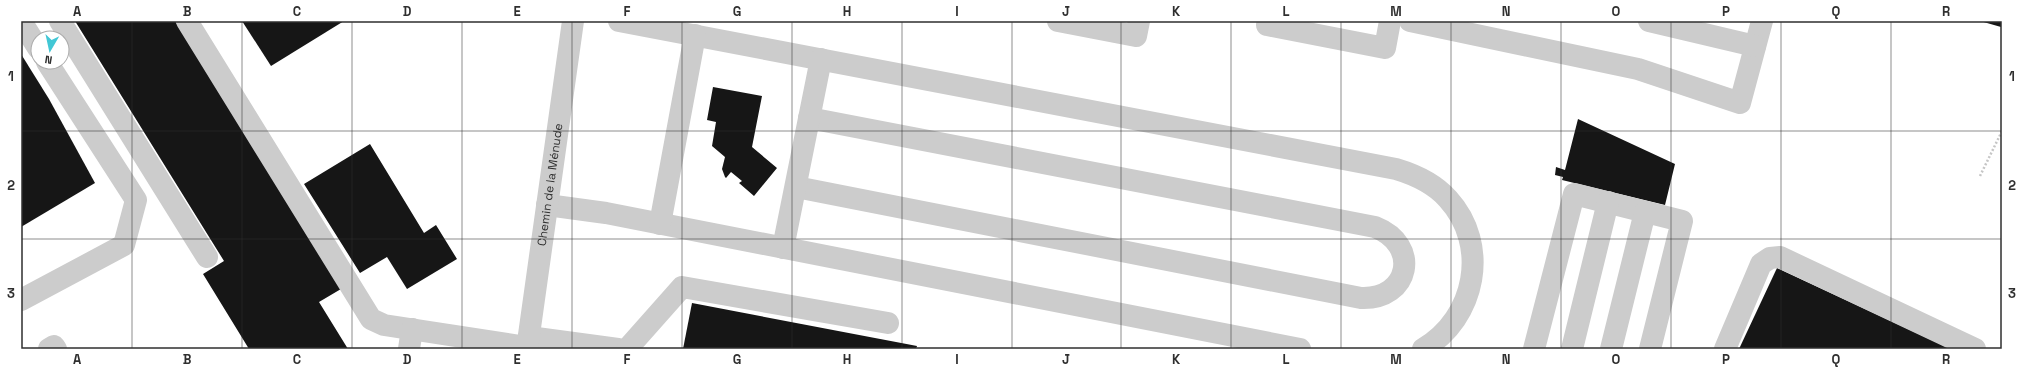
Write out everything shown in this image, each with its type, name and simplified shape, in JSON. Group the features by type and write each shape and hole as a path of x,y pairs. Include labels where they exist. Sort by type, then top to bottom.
{"street":[{"path":"21,21 30,35"},
{"path":"60,21 207,257"},
{"path":"187,21 371,319 411,339 461,343 528,344 618,349"},
{"name":"Chemin de la Ménude","path":"528,344 573,21"},
{"path":"619,21 1396,169 1416,175 1433,186 1448,199 1461,216 1469,235 1473,255 1473,275 1468,295 1460,314 1448,330 1423,349"},
{"path":"1058,21 1136,36 1139,21"},
{"path":"1268,21 1267,25 1384,48 1390,21"},
{"path":"1410,21 1638,69 1740,104 1762,21"},
{"path":"1649,21 1755,46"},
{"path":"660,224 695,35"},
{"path":"783,248 821,59"},
{"path":"21,300 124,244 136,200 52,70"},
{"path":"796,187 1361,298 1374,298 1386,294 1396,286 1402,276 1404,263 1402,251 1396,240 1387,232 1375,227 810,118"},
{"path":"1534,349 1574,194 1682,221 1650,349"},
{"path":"1572,349 1608,202"},
{"path":"547,205 606,213 1300,349"},
{"path":"1611,349 1645,212"},
{"path":"1725,349 1761,264 1770,258 1780,257 1975,349"},
{"path":"627,349 682,287 888,323"},
{"path":"49,349 54,346 56,349"}],"path":[{"path":"1980,176 2002,131"}],"building":[{"path":"75,21 175,21 341,289 319,302 348,349 249,349 203,274 224,261"},
{"path":"242,21 344,21 271,66"},
{"path":"1980,21 2002,21 2002,24 2001,27"},
{"path":"21,54 49,99 95,183 21,227"},
{"path":"713,87 762,96 752,147 777,168 754,196 739,183 742,181 731,172 726,178 725,177 722,169 725,157 712,146 716,122 707,120"},
{"path":"1578,119 1675,164 1665,205 1562,180 1563,177 1555,175 1556,167 1565,170"},
{"path":"370,144 424,233 436,225 457,259 407,289 387,257 360,273 304,184"},
{"path":"1777,268 1951,349 1739,349"},
{"path":"692,303 917,346 916,349 683,349"}]}
